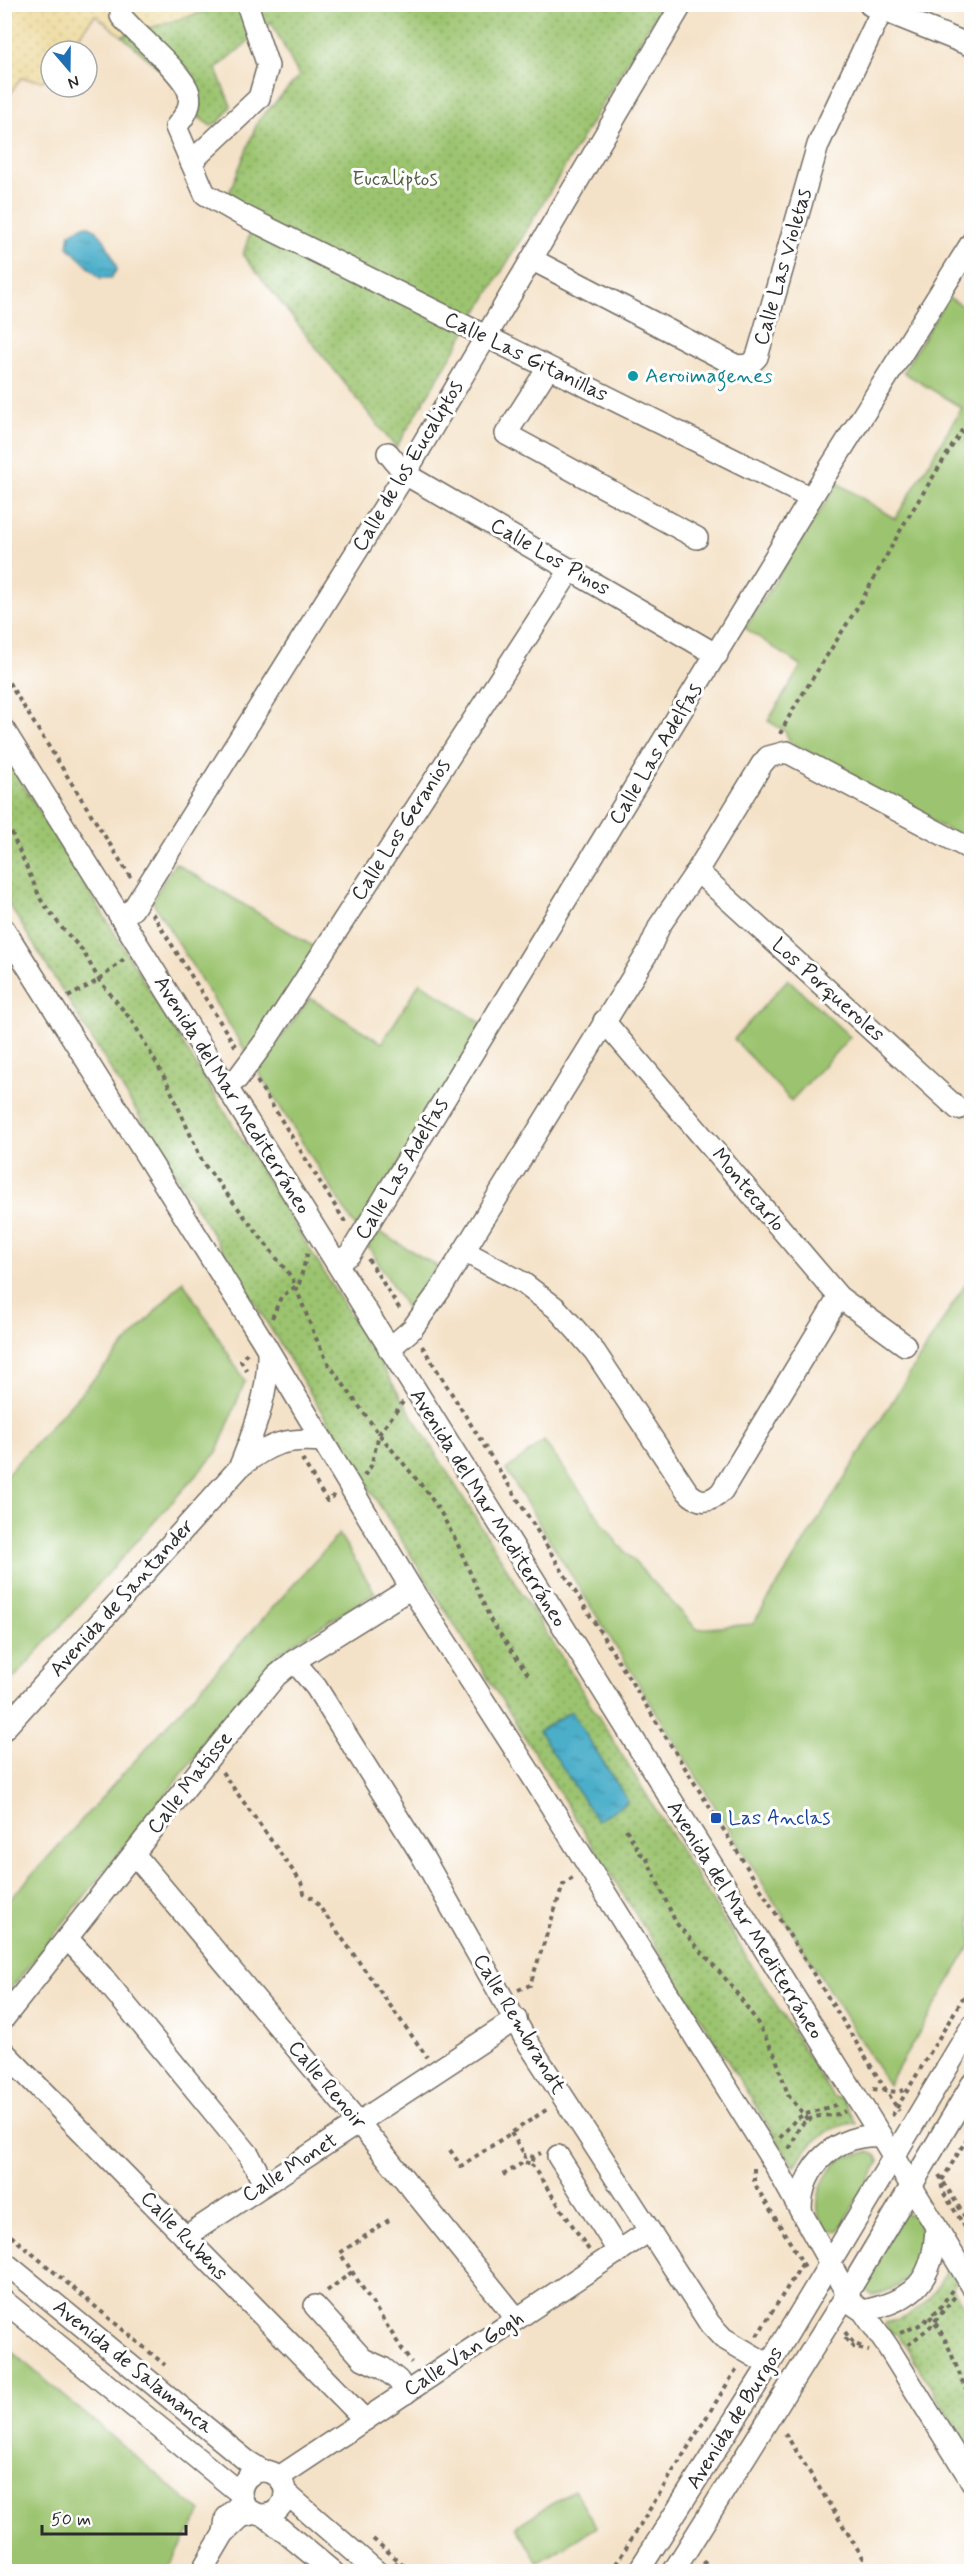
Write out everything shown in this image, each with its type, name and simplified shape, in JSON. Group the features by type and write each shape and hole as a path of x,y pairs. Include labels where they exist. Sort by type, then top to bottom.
{"street":[{"name":"Calle Las Gitanillas","path":"122,4 121,16 134,32 184,81 190,95 188,111 176,127 205,194 242,215 486,338 811,498"},
{"path":"191,162 259,98 268,66 247,4"},
{"name":"Calle de los Eucaliptos","path":"121,918 133,909 405,474 682,4"},
{"path":"876,7 972,46"},
{"name":"Calle Las Violetas","path":"533,260 737,366 749,365 757,357 818,145 876,7"},
{"name":"Calle Las Adelfas","path":"337,1263 350,1254 358,1242 811,498 972,242"},
{"path":"548,368 506,434 697,538"},
{"name":"Calle Los Pinos","path":"388,453 405,474 717,655"},
{"name":"Calle Los Geranios","path":"225,1086 237,1079 273,1030 571,569"},
{"name":"Avenida del Mar Mediterráneo","path":"4,730 881,2136 967,2279"},
{"path":"389,1349 412,1329 464,1251 648,952 660,925 697,871 762,764 777,753 787,752 972,850"},
{"name":"Los Porqueroles","path":"697,871 958,1109"},
{"path":"4,929 264,1344 411,1588 775,2165 847,2294 854,2305 863,2311 904,2371 972,2482"},
{"name":"Montecarlo","path":"604,1021 839,1296 905,1345"},
{"path":"464,1251 523,1283 556,1308 595,1352 687,1491 698,1500 705,1501 712,1500 722,1491 839,1296"},
{"name":"Avenida de Santander","path":"240,1467 264,1398 269,1373 264,1344"},
{"name":"Avenida de Santander","path":"4,1729 240,1467 260,1451 290,1440 323,1441"},
{"name":"Calle Matisse","path":"4,2018 276,1676 294,1662 411,1588"},
{"name":"Calle Rembrandt","path":"294,1662 316,1687 424,1859 530,2045 710,2324 723,2338 769,2364"},
{"name":"Calle Renoir","path":"134,1854 359,2123 518,2319"},
{"path":"67,1938 102,1976 249,2155 264,2184"},
{"name":"Calle Monet","path":"185,2237 516,2019"},
{"name":"Avenida de Burgos","path":"638,2571 769,2364 892,2155 972,2026"},
{"name":"Calle Rubens","path":"4,2052 365,2420"},
{"name":"Avenida de Burgos","path":"673,2571 847,2294 972,2084"},
{"path":"801,2210 805,2184 811,2170 821,2158 834,2146 850,2139 865,2135 881,2136"},
{"path":"558,2156 619,2252"},
{"path":"863,2311 899,2301 921,2283 930,2270 934,2256 936,2227"},
{"name":"Calle Van Gogh","path":"276,2480 649,2231"},
{"name":"Avenida de Salamanca","path":"4,2262 247,2461 276,2480 377,2571"},
{"name":"Avenida de Salamanca","path":"4,2301 333,2571"},
{"path":"315,2306 363,2360 383,2368 398,2380 414,2387"},
{"path":"201,2571 224,2532 226,2518 251,2506 279,2508 276,2480 247,2478 251,2506"}],"path":[{"path":"777,753 780,734 792,711 862,600 904,524 962,429 972,420"},
{"path":"4,675 885,2089"},
{"path":"4,816 41,900 83,951 99,980 133,1022 150,1049 202,1163 282,1262 296,1288 328,1363 379,1434 427,1492 441,1513 458,1545 491,1621 530,1677"},
{"path":"52,1006 99,980 163,930"},
{"path":"264,1398 241,1360 264,1344 281,1297 296,1288 307,1252 337,1209"},
{"path":"290,1440 327,1501 367,1472 379,1434 396,1409 437,1369"},
{"path":"209,1758 301,1882 304,1893 314,1899 439,2071"},
{"path":"626,1829 640,1853 646,1857 675,1923 730,1984 756,2020 775,2055 788,2095 808,2120 798,2128 791,2148 775,2165"},
{"path":"501,1996 530,1985 562,1886 589,1868"},
{"path":"881,2136 972,1983"},
{"path":"774,2143 795,2120 803,2115 873,2089 898,2092 907,2090"},
{"path":"450,2150 461,2166 549,2107"},
{"path":"972,2130 942,2178 942,2189 972,2238"},
{"path":"511,2133 525,2155 524,2162"},
{"path":"525,2155 534,2156 531,2164"},
{"path":"503,2175 524,2162 531,2164 599,2265"},
{"path":"942,2178 972,2228"},
{"path":"389,2220 340,2253 414,2387"},
{"path":"611,2571 802,2263"},
{"path":"315,2306 322,2295 352,2272"},
{"path":"882,2341 924,2324 929,2316 938,2311 967,2279"},
{"path":"904,2348 935,2322 967,2279"},
{"path":"929,2316 946,2338 957,2371 972,2397"},
{"path":"784,2433 872,2571"}],"green space":[{"name":"Eucaliptos","path":"659,4 661,6 396,448 243,255 255,216 226,201 258,121 299,76 271,22 216,69 231,106 220,121 211,126 198,117 200,104 122,36 221,5"},
{"path":"948,297 971,311 971,843 790,742 785,731 768,721 801,666 745,628 838,483 895,519 962,408 903,372"},
{"path":"4,754 833,2097 843,2099 856,2123 837,2127 820,2137 805,2151 794,2167 362,1477 5,898"},
{"path":"175,863 316,948 248,1055 152,901"},
{"path":"788,979 850,1037 791,1101 734,1039"},
{"path":"420,982 484,1025 358,1231 257,1070 310,998 382,1043"},
{"path":"378,1231 437,1266 408,1311 368,1246"},
{"path":"183,1281 245,1381 217,1452 5,1688 5,1476"},
{"path":"965,1285 972,1288 971,1945 888,2085 506,1470 544,1441 618,1544 697,1629 753,1624"},
{"path":"339,1534 375,1593 278,1653 5,1996 5,1905"},
{"path":"867,2152 875,2155 879,2162 839,2230 828,2232 818,2213 823,2182 836,2164 844,2158"},
{"path":"904,2213 914,2215 920,2228 922,2241 920,2254 907,2277 885,2292 872,2295 865,2289 864,2282"},
{"path":"947,2267 955,2281 953,2289 971,2318 971,2452 898,2334 890,2333 885,2323 906,2316 924,2304 943,2278"},
{"path":"5,2346 201,2512 167,2571 5,2571"},
{"path":"574,2490 596,2527 538,2563 516,2526"}],"sand":[{"path":"5,5 221,5 122,36 95,15 76,39 39,39 39,80 21,78 5,101"}],"water":[{"path":"86,225 102,236 109,249 117,269 111,278 100,278 68,247 70,233"},
{"path":"571,1711 628,1801 597,1821 539,1731"}],"place":[{"name":"Aeroimagenes","path":"633,376"},
{"name":"Las Anclas","path":"716,1818"}]}
